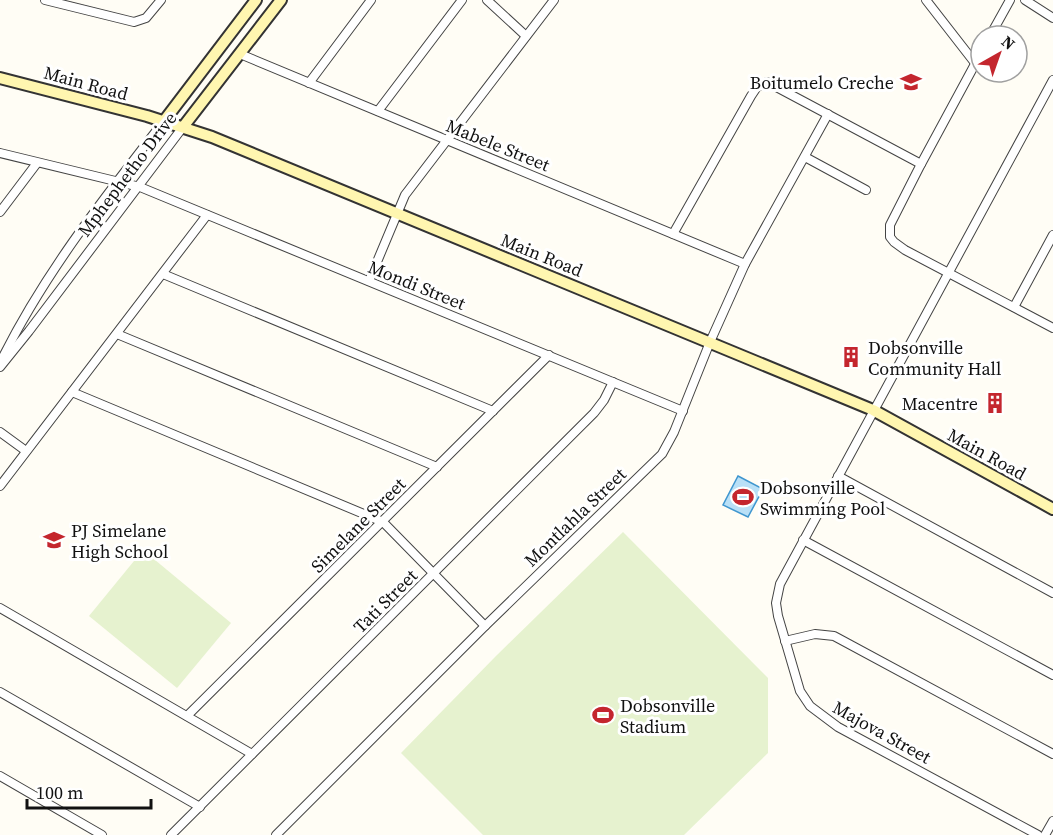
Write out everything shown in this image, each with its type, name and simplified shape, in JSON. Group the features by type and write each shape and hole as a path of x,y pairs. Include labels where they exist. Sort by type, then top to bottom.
{"street":[{"path":"45,0 134,22 146,18 161,0"},
{"name":"Mphephetho Drive","path":"0,365 24,319 66,249 256,0"},
{"name":"Mphephetho Drive","path":"0,365 23,340 281,0"},
{"path":"309,83 371,0"},
{"path":"378,111 462,0"},
{"path":"488,0 526,36"},
{"path":"369,281 405,195 554,0"},
{"path":"926,0 969,55"},
{"path":"997,24 1010,0"},
{"path":"1025,0 1053,18"},
{"name":"Mabele Street","path":"240,54 745,264"},
{"path":"969,74 921,164 889,231 894,242 1053,328"},
{"name":"Main Road","path":"0,78 183,127 710,342 873,410 1053,509"},
{"name":"Majova Street","path":"1038,835 848,732 810,706 800,691 778,616 777,591 1053,80"},
{"path":"673,234 757,87 766,82 921,164"},
{"name":"Montlahla Street","path":"276,835 668,446 710,342 745,264 828,114"},
{"name":"Mondi Street","path":"0,153 140,187 683,411"},
{"path":"805,157 866,190"},
{"path":"0,212 37,163"},
{"path":"0,486 207,214"},
{"path":"1014,307 1053,235"},
{"path":"163,274 494,411"},
{"path":"117,334 436,467"},
{"name":"Simelane Street","path":"187,716 549,356"},
{"name":"Tati Street","path":"171,835 594,413 613,382"},
{"path":"72,392 383,522 485,626"},
{"path":"0,432 26,451"},
{"path":"838,476 1053,593"},
{"path":"803,540 1053,675"},
{"path":"0,608 252,754"},
{"path":"786,641 815,634 834,636 1053,754"},
{"path":"0,692 200,807"},
{"path":"0,776 102,835"},
{"path":"1045,835 1053,821"}],"green space":[{"name":"Dobsonville Stadium","path":"623,532 768,678 768,753 684,835 483,835 401,753"},
{"path":"143,550 231,623 177,688 89,616"}],"water":[{"name":"Dobsonville Swimming Pool","path":"738,476 763,489 748,517 723,505"}],"place":[{"name":"Boitumelo Creche","path":"911,82"},
{"name":"Dobsonville Community Hall","path":"851,357"},
{"name":"Macentre","path":"995,403"},
{"name":"Dobsonville Swimming Pool","path":"743,497"},
{"name":"PJ Simelane High School","path":"54,540"},
{"name":"Dobsonville Stadium","path":"603,715"}]}
